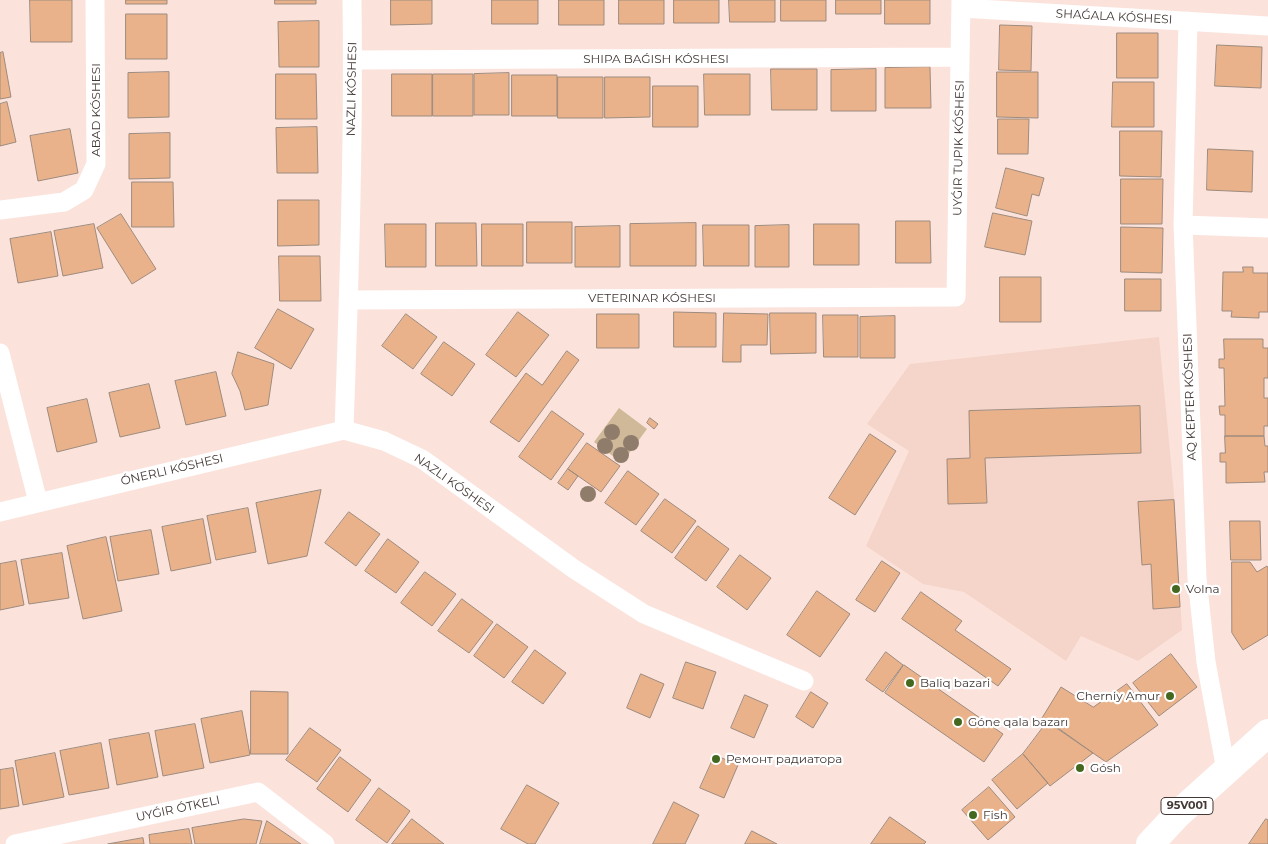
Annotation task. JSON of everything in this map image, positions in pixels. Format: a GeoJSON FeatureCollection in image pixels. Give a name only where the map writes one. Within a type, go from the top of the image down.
{"type":"FeatureCollection","features":[{"type":"Feature","properties":{"kind":"main road","name":"95V001"},"geometry":{"type":"LineString","coordinates":[[1150,844],[1178,814],[1268,733]]}},
{"type":"Feature","properties":{"kind":"street","name":"ABAD KÓSHESI"},"geometry":{"type":"LineString","coordinates":[[0,210],[64,202],[84,190],[96,164],[95,0]]}},
{"type":"Feature","properties":{"kind":"street"},"geometry":{"type":"LineString","coordinates":[[352,0],[353,60],[344,430],[384,441],[422,459],[574,569],[644,614],[804,681]]}},
{"type":"Feature","properties":{"kind":"street"},"geometry":{"type":"LineString","coordinates":[[353,60],[960,57],[961,4]]}},
{"type":"Feature","properties":{"kind":"street","name":"SHAǴALA KÓSHESI"},"geometry":{"type":"LineString","coordinates":[[961,4],[1268,26]]}},
{"type":"Feature","properties":{"kind":"street","name":"AQ KEPTER KÓSHESI"},"geometry":{"type":"LineString","coordinates":[[1188,21],[1183,226],[1197,578],[1206,662],[1226,770]]}},
{"type":"Feature","properties":{"kind":"street","name":"VETERINAR KÓSHESI"},"geometry":{"type":"LineString","coordinates":[[348,300],[956,297],[960,57]]}},
{"type":"Feature","properties":{"kind":"street"},"geometry":{"type":"LineString","coordinates":[[1183,226],[1268,228]]}},
{"type":"Feature","properties":{"kind":"street"},"geometry":{"type":"LineString","coordinates":[[0,353],[38,502]]}},
{"type":"Feature","properties":{"kind":"street","name":"ÓNERLI KÓSHESI"},"geometry":{"type":"LineString","coordinates":[[0,512],[344,430]]}},
{"type":"Feature","properties":{"kind":"street"},"geometry":{"type":"LineString","coordinates":[[15,844],[258,792],[325,844]]}},
{"type":"Feature","properties":{"kind":"shaded area"},"geometry":{"type":"Polygon","coordinates":[[[1159,337],[1174,494],[1182,630],[1138,661],[1081,636],[1066,661],[964,592],[923,584],[866,546],[909,451],[867,424],[910,364],[1159,337]]]}},
{"type":"Feature","properties":{"kind":"shaded area"},"geometry":{"type":"Polygon","coordinates":[[[619,408],[647,429],[622,463],[594,442],[619,408]]]}},
{"type":"Feature","properties":{"kind":"building"},"geometry":{"type":"Polygon","coordinates":[[[30,0],[72,0],[72,42],[31,42],[30,0]]]}},
{"type":"Feature","properties":{"kind":"building"},"geometry":{"type":"Polygon","coordinates":[[[126,0],[167,0],[167,4],[126,4],[126,0]]]}},
{"type":"Feature","properties":{"kind":"building"},"geometry":{"type":"Polygon","coordinates":[[[275,0],[316,0],[316,4],[275,4],[275,0]]]}},
{"type":"Feature","properties":{"kind":"building"},"geometry":{"type":"Polygon","coordinates":[[[391,0],[432,0],[432,24],[391,25],[391,0]]]}},
{"type":"Feature","properties":{"kind":"building"},"geometry":{"type":"Polygon","coordinates":[[[492,0],[538,0],[538,24],[492,24],[492,0]]]}},
{"type":"Feature","properties":{"kind":"building"},"geometry":{"type":"Polygon","coordinates":[[[559,0],[604,0],[604,25],[559,25],[559,0]]]}},
{"type":"Feature","properties":{"kind":"building"},"geometry":{"type":"Polygon","coordinates":[[[619,0],[664,0],[664,24],[619,24],[619,0]]]}},
{"type":"Feature","properties":{"kind":"building"},"geometry":{"type":"Polygon","coordinates":[[[674,0],[719,0],[719,23],[674,23],[674,0]]]}},
{"type":"Feature","properties":{"kind":"building"},"geometry":{"type":"Polygon","coordinates":[[[729,0],[775,0],[775,22],[730,22],[729,0]]]}},
{"type":"Feature","properties":{"kind":"building"},"geometry":{"type":"Polygon","coordinates":[[[781,0],[826,0],[826,21],[781,21],[781,0]]]}},
{"type":"Feature","properties":{"kind":"building"},"geometry":{"type":"Polygon","coordinates":[[[836,0],[881,0],[881,14],[836,14],[836,0]]]}},
{"type":"Feature","properties":{"kind":"building"},"geometry":{"type":"Polygon","coordinates":[[[885,0],[930,0],[930,24],[885,24],[885,0]]]}},
{"type":"Feature","properties":{"kind":"building"},"geometry":{"type":"Polygon","coordinates":[[[126,14],[167,14],[167,59],[126,59],[126,14]]]}},
{"type":"Feature","properties":{"kind":"building"},"geometry":{"type":"Polygon","coordinates":[[[319,21],[319,67],[279,67],[278,22],[319,21]]]}},
{"type":"Feature","properties":{"kind":"building"},"geometry":{"type":"Polygon","coordinates":[[[1000,25],[1032,26],[1031,71],[999,70],[1000,25]]]}},
{"type":"Feature","properties":{"kind":"building"},"geometry":{"type":"Polygon","coordinates":[[[1117,33],[1158,33],[1158,78],[1117,78],[1117,33]]]}},
{"type":"Feature","properties":{"kind":"building"},"geometry":{"type":"Polygon","coordinates":[[[1217,45],[1262,47],[1261,88],[1215,86],[1217,45]]]}},
{"type":"Feature","properties":{"kind":"building"},"geometry":{"type":"Polygon","coordinates":[[[3,52],[11,97],[0,99],[0,53],[3,52]]]}},
{"type":"Feature","properties":{"kind":"building"},"geometry":{"type":"Polygon","coordinates":[[[930,67],[931,108],[885,108],[885,68],[930,67]]]}},
{"type":"Feature","properties":{"kind":"building"},"geometry":{"type":"Polygon","coordinates":[[[771,69],[817,69],[817,110],[772,110],[771,69]]]}},
{"type":"Feature","properties":{"kind":"building"},"geometry":{"type":"Polygon","coordinates":[[[876,69],[876,111],[831,111],[831,70],[876,69]]]}},
{"type":"Feature","properties":{"kind":"building"},"geometry":{"type":"Polygon","coordinates":[[[169,72],[169,117],[128,118],[128,73],[169,72]]]}},
{"type":"Feature","properties":{"kind":"building"},"geometry":{"type":"Polygon","coordinates":[[[997,72],[1038,72],[1038,118],[997,117],[997,72]]]}},
{"type":"Feature","properties":{"kind":"building"},"geometry":{"type":"Polygon","coordinates":[[[509,73],[509,115],[474,115],[474,74],[509,73]]]}},
{"type":"Feature","properties":{"kind":"building"},"geometry":{"type":"Polygon","coordinates":[[[276,74],[316,74],[317,119],[276,119],[276,74]]]}},
{"type":"Feature","properties":{"kind":"building"},"geometry":{"type":"Polygon","coordinates":[[[392,74],[432,74],[432,116],[392,116],[392,74]]]}},
{"type":"Feature","properties":{"kind":"building"},"geometry":{"type":"Polygon","coordinates":[[[433,74],[473,74],[473,116],[433,116],[433,74]]]}},
{"type":"Feature","properties":{"kind":"building"},"geometry":{"type":"Polygon","coordinates":[[[704,74],[750,74],[750,115],[705,115],[704,74]]]}},
{"type":"Feature","properties":{"kind":"building"},"geometry":{"type":"Polygon","coordinates":[[[512,75],[557,75],[557,116],[512,116],[512,75]]]}},
{"type":"Feature","properties":{"kind":"building"},"geometry":{"type":"Polygon","coordinates":[[[558,77],[603,77],[603,118],[558,118],[558,77]]]}},
{"type":"Feature","properties":{"kind":"building"},"geometry":{"type":"Polygon","coordinates":[[[605,77],[650,77],[650,117],[605,118],[605,77]]]}},
{"type":"Feature","properties":{"kind":"building"},"geometry":{"type":"Polygon","coordinates":[[[1113,82],[1154,82],[1154,127],[1112,127],[1113,82]]]}},
{"type":"Feature","properties":{"kind":"building"},"geometry":{"type":"Polygon","coordinates":[[[653,86],[698,86],[698,127],[653,127],[653,86]]]}},
{"type":"Feature","properties":{"kind":"building"},"geometry":{"type":"Polygon","coordinates":[[[7,102],[16,142],[0,146],[0,104],[7,102]]]}},
{"type":"Feature","properties":{"kind":"building"},"geometry":{"type":"Polygon","coordinates":[[[998,119],[1029,119],[1028,154],[998,154],[998,119]]]}},
{"type":"Feature","properties":{"kind":"building"},"geometry":{"type":"Polygon","coordinates":[[[317,127],[318,173],[277,173],[276,128],[317,127]]]}},
{"type":"Feature","properties":{"kind":"building"},"geometry":{"type":"Polygon","coordinates":[[[70,129],[78,173],[38,181],[30,136],[70,129]]]}},
{"type":"Feature","properties":{"kind":"building"},"geometry":{"type":"Polygon","coordinates":[[[1120,131],[1162,131],[1161,177],[1120,176],[1120,131]]]}},
{"type":"Feature","properties":{"kind":"building"},"geometry":{"type":"Polygon","coordinates":[[[170,133],[170,178],[129,179],[129,134],[170,133]]]}},
{"type":"Feature","properties":{"kind":"building"},"geometry":{"type":"Polygon","coordinates":[[[1208,149],[1253,151],[1252,192],[1207,190],[1208,149]]]}},
{"type":"Feature","properties":{"kind":"building"},"geometry":{"type":"Polygon","coordinates":[[[1006,168],[1044,178],[1039,196],[1032,194],[1027,216],[996,208],[1006,168]]]}},
{"type":"Feature","properties":{"kind":"building"},"geometry":{"type":"Polygon","coordinates":[[[1121,179],[1163,179],[1162,224],[1121,224],[1121,179]]]}},
{"type":"Feature","properties":{"kind":"building"},"geometry":{"type":"Polygon","coordinates":[[[132,182],[173,182],[174,227],[132,227],[132,182]]]}},
{"type":"Feature","properties":{"kind":"building"},"geometry":{"type":"Polygon","coordinates":[[[278,200],[319,200],[319,245],[278,246],[278,200]]]}},
{"type":"Feature","properties":{"kind":"building"},"geometry":{"type":"Polygon","coordinates":[[[993,213],[1032,221],[1025,255],[985,247],[993,213]]]}},
{"type":"Feature","properties":{"kind":"building"},"geometry":{"type":"Polygon","coordinates":[[[121,214],[156,269],[132,284],[97,228],[121,214]]]}},
{"type":"Feature","properties":{"kind":"building"},"geometry":{"type":"Polygon","coordinates":[[[896,221],[930,221],[931,263],[896,263],[896,221]]]}},
{"type":"Feature","properties":{"kind":"building"},"geometry":{"type":"Polygon","coordinates":[[[527,222],[572,222],[572,263],[527,263],[527,222]]]}},
{"type":"Feature","properties":{"kind":"building"},"geometry":{"type":"Polygon","coordinates":[[[436,223],[476,223],[477,266],[436,266],[436,223]]]}},
{"type":"Feature","properties":{"kind":"building"},"geometry":{"type":"Polygon","coordinates":[[[696,223],[696,266],[630,266],[630,224],[696,223]]]}},
{"type":"Feature","properties":{"kind":"building"},"geometry":{"type":"Polygon","coordinates":[[[94,224],[103,268],[63,276],[54,231],[94,224]]]}},
{"type":"Feature","properties":{"kind":"building"},"geometry":{"type":"Polygon","coordinates":[[[385,224],[426,224],[426,267],[386,267],[385,224]]]}},
{"type":"Feature","properties":{"kind":"building"},"geometry":{"type":"Polygon","coordinates":[[[482,224],[523,224],[523,266],[482,266],[482,224]]]}},
{"type":"Feature","properties":{"kind":"building"},"geometry":{"type":"Polygon","coordinates":[[[814,224],[859,224],[859,265],[814,265],[814,224]]]}},
{"type":"Feature","properties":{"kind":"building"},"geometry":{"type":"Polygon","coordinates":[[[703,225],[749,225],[749,266],[704,266],[703,225]]]}},
{"type":"Feature","properties":{"kind":"building"},"geometry":{"type":"Polygon","coordinates":[[[789,225],[789,267],[755,267],[755,226],[789,225]]]}},
{"type":"Feature","properties":{"kind":"building"},"geometry":{"type":"Polygon","coordinates":[[[620,226],[620,267],[575,267],[575,227],[620,226]]]}},
{"type":"Feature","properties":{"kind":"building"},"geometry":{"type":"Polygon","coordinates":[[[1121,227],[1163,228],[1162,273],[1121,272],[1121,227]]]}},
{"type":"Feature","properties":{"kind":"building"},"geometry":{"type":"Polygon","coordinates":[[[51,232],[58,276],[18,283],[10,239],[51,232]]]}},
{"type":"Feature","properties":{"kind":"building"},"geometry":{"type":"Polygon","coordinates":[[[279,256],[320,256],[321,301],[280,301],[279,256]]]}},
{"type":"Feature","properties":{"kind":"building"},"geometry":{"type":"Polygon","coordinates":[[[1243,267],[1253,267],[1253,273],[1268,273],[1268,312],[1259,312],[1259,318],[1231,317],[1232,311],[1222,311],[1223,272],[1243,272],[1243,267]]]}},
{"type":"Feature","properties":{"kind":"building"},"geometry":{"type":"Polygon","coordinates":[[[1000,277],[1041,277],[1041,322],[1000,322],[1000,277]]]}},
{"type":"Feature","properties":{"kind":"building"},"geometry":{"type":"Polygon","coordinates":[[[1125,279],[1161,279],[1161,311],[1125,311],[1125,279]]]}},
{"type":"Feature","properties":{"kind":"building"},"geometry":{"type":"Polygon","coordinates":[[[278,309],[314,329],[291,369],[255,348],[278,309]]]}},
{"type":"Feature","properties":{"kind":"building"},"geometry":{"type":"Polygon","coordinates":[[[518,312],[549,335],[516,377],[486,355],[518,312]]]}},
{"type":"Feature","properties":{"kind":"building"},"geometry":{"type":"Polygon","coordinates":[[[674,312],[716,313],[716,347],[674,347],[674,312]]]}},
{"type":"Feature","properties":{"kind":"building"},"geometry":{"type":"Polygon","coordinates":[[[724,313],[768,314],[767,345],[741,345],[741,362],[723,362],[724,313]]]}},
{"type":"Feature","properties":{"kind":"building"},"geometry":{"type":"Polygon","coordinates":[[[770,313],[816,313],[816,353],[771,354],[770,313]]]}},
{"type":"Feature","properties":{"kind":"building"},"geometry":{"type":"Polygon","coordinates":[[[406,314],[437,337],[413,369],[382,346],[406,314]]]}},
{"type":"Feature","properties":{"kind":"building"},"geometry":{"type":"Polygon","coordinates":[[[597,314],[639,314],[639,348],[597,348],[597,314]]]}},
{"type":"Feature","properties":{"kind":"building"},"geometry":{"type":"Polygon","coordinates":[[[823,315],[858,315],[858,357],[824,357],[823,315]]]}},
{"type":"Feature","properties":{"kind":"building"},"geometry":{"type":"Polygon","coordinates":[[[895,316],[895,358],[860,358],[860,317],[895,316]]]}},
{"type":"Feature","properties":{"kind":"building"},"geometry":{"type":"Polygon","coordinates":[[[1224,339],[1263,339],[1263,348],[1268,348],[1268,378],[1264,378],[1264,398],[1268,398],[1268,426],[1264,426],[1264,436],[1225,436],[1225,415],[1220,415],[1219,406],[1225,406],[1224,368],[1219,368],[1219,359],[1224,359],[1224,339]]]}},
{"type":"Feature","properties":{"kind":"building"},"geometry":{"type":"Polygon","coordinates":[[[444,342],[475,364],[452,396],[421,374],[444,342]]]}},
{"type":"Feature","properties":{"kind":"building"},"geometry":{"type":"Polygon","coordinates":[[[567,351],[579,360],[519,442],[490,422],[526,373],[542,385],[567,351]]]}},
{"type":"Feature","properties":{"kind":"building"},"geometry":{"type":"Polygon","coordinates":[[[238,352],[274,364],[268,405],[245,410],[240,391],[232,374],[238,352]]]}},
{"type":"Feature","properties":{"kind":"building"},"geometry":{"type":"Polygon","coordinates":[[[216,372],[226,416],[186,425],[175,381],[216,372]]]}},
{"type":"Feature","properties":{"kind":"building"},"geometry":{"type":"Polygon","coordinates":[[[149,384],[160,428],[120,437],[109,393],[149,384]]]}},
{"type":"Feature","properties":{"kind":"building"},"geometry":{"type":"Polygon","coordinates":[[[87,399],[97,442],[57,452],[47,408],[87,399]]]}},
{"type":"Feature","properties":{"kind":"building"},"geometry":{"type":"Polygon","coordinates":[[[1140,406],[1141,453],[985,458],[987,503],[948,504],[947,459],[970,458],[969,411],[1140,406]]]}},
{"type":"Feature","properties":{"kind":"building"},"geometry":{"type":"Polygon","coordinates":[[[552,411],[584,434],[551,480],[519,457],[552,411]]]}},
{"type":"Feature","properties":{"kind":"building"},"geometry":{"type":"Polygon","coordinates":[[[650,418],[658,424],[654,429],[647,423],[650,418]]]}},
{"type":"Feature","properties":{"kind":"building"},"geometry":{"type":"Polygon","coordinates":[[[870,434],[896,451],[855,515],[829,498],[870,434]]]}},
{"type":"Feature","properties":{"kind":"building"},"geometry":{"type":"Polygon","coordinates":[[[1225,436],[1264,436],[1265,446],[1268,446],[1268,472],[1264,472],[1265,482],[1226,483],[1226,462],[1220,462],[1220,453],[1225,453],[1225,436]]]}},
{"type":"Feature","properties":{"kind":"building"},"geometry":{"type":"Polygon","coordinates":[[[587,443],[620,466],[601,492],[568,469],[587,443]]]}},
{"type":"Feature","properties":{"kind":"building"},"geometry":{"type":"Polygon","coordinates":[[[568,469],[578,476],[568,490],[558,483],[568,469]]]}},
{"type":"Feature","properties":{"kind":"building"},"geometry":{"type":"Polygon","coordinates":[[[628,471],[659,494],[636,525],[605,503],[628,471]]]}},
{"type":"Feature","properties":{"kind":"building"},"geometry":{"type":"Polygon","coordinates":[[[321,490],[307,556],[268,564],[256,503],[321,490]]]}},
{"type":"Feature","properties":{"kind":"building"},"geometry":{"type":"Polygon","coordinates":[[[665,499],[696,521],[672,553],[641,531],[665,499]]]}},
{"type":"Feature","properties":{"kind":"building"},"geometry":{"type":"Polygon","coordinates":[[[1174,500],[1180,607],[1153,609],[1151,564],[1142,565],[1138,502],[1174,500]]]}},
{"type":"Feature","properties":{"kind":"building"},"geometry":{"type":"Polygon","coordinates":[[[248,508],[256,552],[216,560],[207,516],[248,508]]]}},
{"type":"Feature","properties":{"kind":"building"},"geometry":{"type":"Polygon","coordinates":[[[349,512],[380,534],[356,566],[325,543],[349,512]]]}},
{"type":"Feature","properties":{"kind":"building"},"geometry":{"type":"Polygon","coordinates":[[[203,519],[211,563],[171,571],[162,527],[203,519]]]}},
{"type":"Feature","properties":{"kind":"building"},"geometry":{"type":"Polygon","coordinates":[[[1230,521],[1260,521],[1261,560],[1231,560],[1230,521]]]}},
{"type":"Feature","properties":{"kind":"building"},"geometry":{"type":"Polygon","coordinates":[[[698,526],[729,549],[706,581],[675,558],[698,526]]]}},
{"type":"Feature","properties":{"kind":"building"},"geometry":{"type":"Polygon","coordinates":[[[151,530],[159,574],[118,581],[110,537],[151,530]]]}},
{"type":"Feature","properties":{"kind":"building"},"geometry":{"type":"Polygon","coordinates":[[[106,537],[122,611],[83,619],[67,546],[106,537]]]}},
{"type":"Feature","properties":{"kind":"building"},"geometry":{"type":"Polygon","coordinates":[[[388,539],[419,562],[396,593],[365,571],[388,539]]]}},
{"type":"Feature","properties":{"kind":"building"},"geometry":{"type":"Polygon","coordinates":[[[62,553],[69,598],[29,604],[21,560],[62,553]]]}},
{"type":"Feature","properties":{"kind":"building"},"geometry":{"type":"Polygon","coordinates":[[[740,555],[771,578],[747,610],[717,587],[740,555]]]}},
{"type":"Feature","properties":{"kind":"building"},"geometry":{"type":"Polygon","coordinates":[[[16,561],[24,605],[0,610],[0,564],[16,561]]]}},
{"type":"Feature","properties":{"kind":"building"},"geometry":{"type":"Polygon","coordinates":[[[882,561],[900,573],[875,612],[856,600],[882,561]]]}},
{"type":"Feature","properties":{"kind":"building"},"geometry":{"type":"Polygon","coordinates":[[[1232,562],[1250,562],[1257,572],[1267,566],[1268,568],[1268,635],[1243,650],[1232,633],[1232,562]]]}},
{"type":"Feature","properties":{"kind":"building"},"geometry":{"type":"Polygon","coordinates":[[[425,572],[456,594],[432,626],[401,603],[425,572]]]}},
{"type":"Feature","properties":{"kind":"building"},"geometry":{"type":"Polygon","coordinates":[[[817,591],[850,614],[820,657],[787,635],[817,591]]]}},
{"type":"Feature","properties":{"kind":"building"},"geometry":{"type":"Polygon","coordinates":[[[921,592],[962,621],[955,630],[1011,669],[998,686],[902,619],[921,592]]]}},
{"type":"Feature","properties":{"kind":"building"},"geometry":{"type":"Polygon","coordinates":[[[462,599],[493,622],[469,653],[438,631],[462,599]]]}},
{"type":"Feature","properties":{"kind":"building"},"geometry":{"type":"Polygon","coordinates":[[[497,624],[528,647],[504,678],[474,656],[497,624]]]}},
{"type":"Feature","properties":{"kind":"building"},"geometry":{"type":"Polygon","coordinates":[[[535,650],[566,673],[543,704],[512,682],[535,650]]]}},
{"type":"Feature","properties":{"kind":"building"},"geometry":{"type":"Polygon","coordinates":[[[886,652],[903,665],[883,692],[866,680],[886,652]]]}},
{"type":"Feature","properties":{"kind":"building"},"geometry":{"type":"Polygon","coordinates":[[[1171,654],[1197,687],[1159,716],[1133,683],[1171,654]]]}},
{"type":"Feature","properties":{"kind":"building"},"geometry":{"type":"Polygon","coordinates":[[[686,662],[716,672],[703,709],[673,698],[686,662]]]}},
{"type":"Feature","properties":{"kind":"building"},"geometry":{"type":"Polygon","coordinates":[[[904,665],[1003,734],[984,762],[885,693],[904,665]]]}},
{"type":"Feature","properties":{"kind":"building"},"geometry":{"type":"Polygon","coordinates":[[[641,674],[664,684],[650,718],[627,708],[641,674]]]}},
{"type":"Feature","properties":{"kind":"building"},"geometry":{"type":"Polygon","coordinates":[[[1127,684],[1158,725],[1106,762],[1042,718],[1061,687],[1093,707],[1127,684]]]}},
{"type":"Feature","properties":{"kind":"building"},"geometry":{"type":"Polygon","coordinates":[[[251,691],[288,692],[288,754],[251,754],[251,691]]]}},
{"type":"Feature","properties":{"kind":"building"},"geometry":{"type":"Polygon","coordinates":[[[811,692],[828,703],[813,728],[796,717],[811,692]]]}},
{"type":"Feature","properties":{"kind":"building"},"geometry":{"type":"Polygon","coordinates":[[[745,695],[768,705],[754,738],[731,728],[745,695]]]}},
{"type":"Feature","properties":{"kind":"building"},"geometry":{"type":"Polygon","coordinates":[[[242,711],[250,755],[210,763],[201,719],[242,711]]]}},
{"type":"Feature","properties":{"kind":"building"},"geometry":{"type":"Polygon","coordinates":[[[1048,721],[1093,753],[1050,786],[1023,754],[1048,721]]]}},
{"type":"Feature","properties":{"kind":"building"},"geometry":{"type":"Polygon","coordinates":[[[195,724],[204,768],[163,776],[155,731],[195,724]]]}},
{"type":"Feature","properties":{"kind":"building"},"geometry":{"type":"Polygon","coordinates":[[[310,728],[341,750],[317,782],[286,760],[310,728]]]}},
{"type":"Feature","properties":{"kind":"building"},"geometry":{"type":"Polygon","coordinates":[[[149,733],[158,777],[117,785],[109,740],[149,733]]]}},
{"type":"Feature","properties":{"kind":"building"},"geometry":{"type":"Polygon","coordinates":[[[101,743],[109,788],[69,795],[60,751],[101,743]]]}},
{"type":"Feature","properties":{"kind":"building"},"geometry":{"type":"Polygon","coordinates":[[[55,753],[64,797],[23,805],[15,761],[55,753]]]}},
{"type":"Feature","properties":{"kind":"building"},"geometry":{"type":"Polygon","coordinates":[[[1023,754],[1048,783],[1017,809],[992,780],[1023,754]]]}},
{"type":"Feature","properties":{"kind":"building"},"geometry":{"type":"Polygon","coordinates":[[[715,755],[738,765],[724,798],[700,788],[715,755]]]}},
{"type":"Feature","properties":{"kind":"building"},"geometry":{"type":"Polygon","coordinates":[[[340,757],[371,780],[348,812],[317,789],[340,757]]]}},
{"type":"Feature","properties":{"kind":"building"},"geometry":{"type":"Polygon","coordinates":[[[13,768],[19,806],[0,809],[0,770],[13,768]]]}},
{"type":"Feature","properties":{"kind":"building"},"geometry":{"type":"Polygon","coordinates":[[[527,785],[559,803],[535,844],[528,844],[501,829],[527,785]]]}},
{"type":"Feature","properties":{"kind":"building"},"geometry":{"type":"Polygon","coordinates":[[[989,787],[1015,817],[988,840],[962,810],[989,787]]]}},
{"type":"Feature","properties":{"kind":"building"},"geometry":{"type":"Polygon","coordinates":[[[379,788],[410,811],[387,843],[356,820],[379,788]]]}},
{"type":"Feature","properties":{"kind":"building"},"geometry":{"type":"Polygon","coordinates":[[[674,802],[699,815],[685,844],[653,844],[674,802]]]}},
{"type":"Feature","properties":{"kind":"building"},"geometry":{"type":"Polygon","coordinates":[[[890,817],[926,842],[924,844],[871,844],[890,817]]]}},
{"type":"Feature","properties":{"kind":"building"},"geometry":{"type":"Polygon","coordinates":[[[244,819],[262,821],[256,844],[195,844],[192,828],[244,819]]]}},
{"type":"Feature","properties":{"kind":"building"},"geometry":{"type":"Polygon","coordinates":[[[412,819],[444,844],[392,844],[412,819]]]}},
{"type":"Feature","properties":{"kind":"building"},"geometry":{"type":"Polygon","coordinates":[[[1266,819],[1268,820],[1268,844],[1249,844],[1266,819]]]}},
{"type":"Feature","properties":{"kind":"building"},"geometry":{"type":"Polygon","coordinates":[[[267,821],[301,844],[260,844],[267,821]]]}},
{"type":"Feature","properties":{"kind":"building"},"geometry":{"type":"Polygon","coordinates":[[[189,829],[192,844],[150,844],[149,835],[189,829]]]}},
{"type":"Feature","properties":{"kind":"building"},"geometry":{"type":"Polygon","coordinates":[[[752,831],[777,844],[745,844],[752,831]]]}},
{"type":"Feature","properties":{"kind":"building"},"geometry":{"type":"Polygon","coordinates":[[[143,838],[144,844],[108,844],[143,838]]]}},
{"type":"Feature","properties":{"kind":"place","name":"Volna"},"geometry":{"type":"Point","coordinates":[1176,589]}},
{"type":"Feature","properties":{"kind":"place","name":"Baliq bazari"},"geometry":{"type":"Point","coordinates":[910,683]}},
{"type":"Feature","properties":{"kind":"place","name":"Cherniy Amur"},"geometry":{"type":"Point","coordinates":[1170,696]}},
{"type":"Feature","properties":{"kind":"place","name":"Góne qala bazarı"},"geometry":{"type":"Point","coordinates":[958,722]}},
{"type":"Feature","properties":{"kind":"place","name":"Ремонт радиатора"},"geometry":{"type":"Point","coordinates":[716,759]}},
{"type":"Feature","properties":{"kind":"place","name":"Gósh"},"geometry":{"type":"Point","coordinates":[1080,768]}},
{"type":"Feature","properties":{"kind":"place","name":"Fish"},"geometry":{"type":"Point","coordinates":[973,815]}}]}
